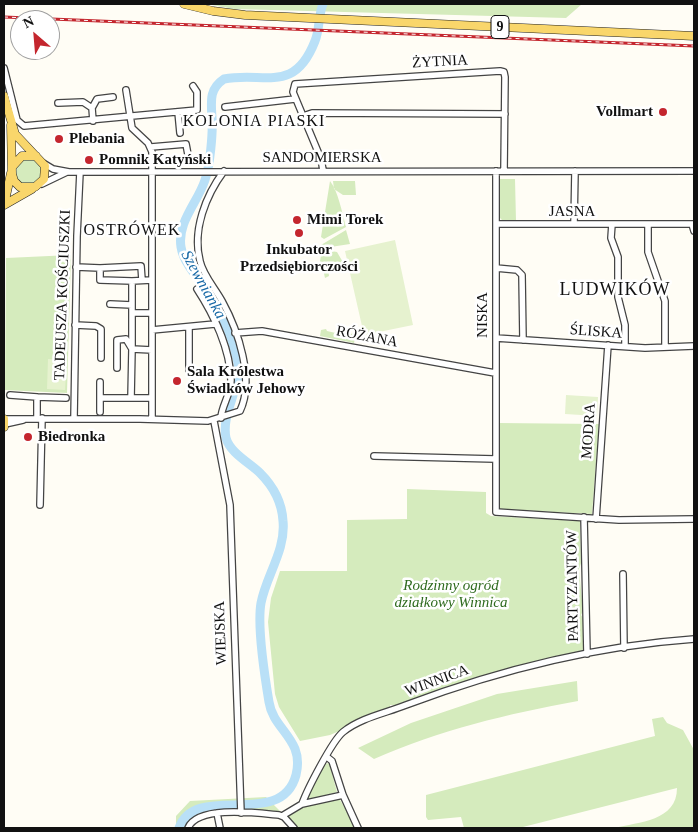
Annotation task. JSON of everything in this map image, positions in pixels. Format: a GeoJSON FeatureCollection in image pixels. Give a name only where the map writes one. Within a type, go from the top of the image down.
{"type":"FeatureCollection","features":[{"type":"Feature","properties":{"kind":"main road","name":"9"},"geometry":{"type":"LineString","coordinates":[[184,4],[213,11],[245,15],[694,36]]}},
{"type":"Feature","properties":{"kind":"main road"},"geometry":{"type":"LineString","coordinates":[[4,98],[11,125],[17,137],[43,163],[45,176],[36,187],[4,205],[11,169],[11,125]]}},
{"type":"Feature","properties":{"kind":"main road"},"geometry":{"type":"LineString","coordinates":[[11,169],[22,156],[37,156]]}},
{"type":"Feature","properties":{"kind":"main road"},"geometry":{"type":"LineString","coordinates":[[11,169],[14,182],[20,187],[28,189],[36,187]]}},
{"type":"Feature","properties":{"kind":"street"},"geometry":{"type":"LineString","coordinates":[[4,68],[16,117],[21,125],[197,110],[197,92],[193,86]]}},
{"type":"Feature","properties":{"kind":"street","name":"ŻYTNIA"},"geometry":{"type":"LineString","coordinates":[[295,99],[292,88],[299,83],[504,72],[504,171]]}},
{"type":"Feature","properties":{"kind":"street"},"geometry":{"type":"LineString","coordinates":[[126,90],[129,117],[134,132],[151,148],[152,420]]}},
{"type":"Feature","properties":{"kind":"street"},"geometry":{"type":"LineString","coordinates":[[93,120],[92,108],[97,99],[113,97]]}},
{"type":"Feature","properties":{"kind":"street"},"geometry":{"type":"LineString","coordinates":[[225,107],[295,99],[321,159],[323,170]]}},
{"type":"Feature","properties":{"kind":"street"},"geometry":{"type":"LineString","coordinates":[[58,103],[83,102],[92,108]]}},
{"type":"Feature","properties":{"kind":"street"},"geometry":{"type":"LineString","coordinates":[[178,112],[180,133]]}},
{"type":"Feature","properties":{"kind":"street"},"geometry":{"type":"LineString","coordinates":[[303,116],[312,113],[505,114]]}},
{"type":"Feature","properties":{"kind":"street"},"geometry":{"type":"LineString","coordinates":[[151,148],[186,144],[189,160]]}},
{"type":"Feature","properties":{"kind":"street","name":"SANDOMIERSKA"},"geometry":{"type":"LineString","coordinates":[[43,163],[53,169],[68,172],[323,170],[694,171]]}},
{"type":"Feature","properties":{"kind":"street"},"geometry":{"type":"LineString","coordinates":[[4,422],[36,418],[214,421],[237,413],[241,409],[246,378],[244,360],[226,309],[206,275],[199,256],[203,208],[224,171]]}},
{"type":"Feature","properties":{"kind":"street","name":"NISKA"},"geometry":{"type":"LineString","coordinates":[[496,171],[496,512]]}},
{"type":"Feature","properties":{"kind":"street"},"geometry":{"type":"LineString","coordinates":[[574,224],[575,171]]}},
{"type":"Feature","properties":{"kind":"street","name":"SANDOMIERSKA"},"geometry":{"type":"LineString","coordinates":[[36,187],[68,172]]}},
{"type":"Feature","properties":{"kind":"street","name":"TADEUSZA KOŚCIUSZKI"},"geometry":{"type":"LineString","coordinates":[[74,418],[74,325],[80,172]]}},
{"type":"Feature","properties":{"kind":"street","name":"JASNA"},"geometry":{"type":"LineString","coordinates":[[496,224],[693,224]]}},
{"type":"Feature","properties":{"kind":"street"},"geometry":{"type":"LineString","coordinates":[[612,224],[611,238],[618,257],[618,297],[625,325],[625,346]]}},
{"type":"Feature","properties":{"kind":"street"},"geometry":{"type":"LineString","coordinates":[[648,224],[648,252],[665,306],[665,347]]}},
{"type":"Feature","properties":{"kind":"street"},"geometry":{"type":"LineString","coordinates":[[693,224],[694,231]]}},
{"type":"Feature","properties":{"kind":"street"},"geometry":{"type":"LineString","coordinates":[[76,267],[141,266],[142,280]]}},
{"type":"Feature","properties":{"kind":"street"},"geometry":{"type":"LineString","coordinates":[[100,268],[100,280],[152,280]]}},
{"type":"Feature","properties":{"kind":"street"},"geometry":{"type":"LineString","coordinates":[[496,268],[517,270],[522,275],[522,340]]}},
{"type":"Feature","properties":{"kind":"street"},"geometry":{"type":"LineString","coordinates":[[132,280],[132,398]]}},
{"type":"Feature","properties":{"kind":"street"},"geometry":{"type":"LineString","coordinates":[[197,288],[215,324],[229,362],[231,381],[222,418]]}},
{"type":"Feature","properties":{"kind":"street"},"geometry":{"type":"LineString","coordinates":[[110,304],[132,305]]}},
{"type":"Feature","properties":{"kind":"street"},"geometry":{"type":"LineString","coordinates":[[132,313],[152,313]]}},
{"type":"Feature","properties":{"kind":"street"},"geometry":{"type":"LineString","coordinates":[[152,330],[215,324]]}},
{"type":"Feature","properties":{"kind":"street"},"geometry":{"type":"LineString","coordinates":[[74,325],[96,326],[101,329],[101,358]]}},
{"type":"Feature","properties":{"kind":"street"},"geometry":{"type":"LineString","coordinates":[[189,327],[189,370]]}},
{"type":"Feature","properties":{"kind":"street","name":"RÓŻANA"},"geometry":{"type":"LineString","coordinates":[[235,333],[262,331],[495,373]]}},
{"type":"Feature","properties":{"kind":"street","name":"ŚLISKA"},"geometry":{"type":"LineString","coordinates":[[496,338],[625,346],[694,346]]}},
{"type":"Feature","properties":{"kind":"street"},"geometry":{"type":"LineString","coordinates":[[117,368],[117,340],[126,339],[132,349]]}},
{"type":"Feature","properties":{"kind":"street","name":"MODRA"},"geometry":{"type":"LineString","coordinates":[[596,519],[608,345]]}},
{"type":"Feature","properties":{"kind":"street"},"geometry":{"type":"LineString","coordinates":[[132,349],[152,350]]}},
{"type":"Feature","properties":{"kind":"street"},"geometry":{"type":"LineString","coordinates":[[100,382],[100,412]]}},
{"type":"Feature","properties":{"kind":"street"},"geometry":{"type":"LineString","coordinates":[[10,395],[66,398]]}},
{"type":"Feature","properties":{"kind":"street"},"geometry":{"type":"LineString","coordinates":[[37,397],[36,418],[40,505]]}},
{"type":"Feature","properties":{"kind":"street"},"geometry":{"type":"LineString","coordinates":[[100,398],[152,398]]}},
{"type":"Feature","properties":{"kind":"street","name":"WIEJSKA"},"geometry":{"type":"LineString","coordinates":[[214,421],[230,505],[241,814]]}},
{"type":"Feature","properties":{"kind":"street"},"geometry":{"type":"LineString","coordinates":[[374,456],[495,459]]}},
{"type":"Feature","properties":{"kind":"street","name":"PARTYZANTÓW"},"geometry":{"type":"LineString","coordinates":[[496,512],[596,519],[694,519]]}},
{"type":"Feature","properties":{"kind":"street","name":"PARTYZANTÓW"},"geometry":{"type":"LineString","coordinates":[[584,517],[587,654]]}},
{"type":"Feature","properties":{"kind":"street"},"geometry":{"type":"LineString","coordinates":[[623,574],[624,648]]}},
{"type":"Feature","properties":{"kind":"street","name":"WINNICA"},"geometry":{"type":"LineString","coordinates":[[302,804],[341,734],[371,718],[485,677],[536,663],[624,648],[694,640]]}},
{"type":"Feature","properties":{"kind":"street"},"geometry":{"type":"LineString","coordinates":[[327,757],[332,761],[343,795],[358,828]]}},
{"type":"Feature","properties":{"kind":"street"},"geometry":{"type":"LineString","coordinates":[[188,828],[198,816],[217,813],[282,816],[302,804],[343,795]]}},
{"type":"Feature","properties":{"kind":"street"},"geometry":{"type":"LineString","coordinates":[[217,813],[220,828]]}},
{"type":"Feature","properties":{"kind":"street"},"geometry":{"type":"LineString","coordinates":[[282,816],[294,828]]}},
{"type":"Feature","properties":{"kind":"green space"},"geometry":{"type":"Polygon","coordinates":[[[207,4],[582,4],[566,18],[234,9],[207,4]]]}},
{"type":"Feature","properties":{"kind":"green space"},"geometry":{"type":"Polygon","coordinates":[[[29,159],[38,163],[42,172],[38,181],[29,185],[20,181],[16,172],[20,163],[29,159]]]}},
{"type":"Feature","properties":{"kind":"green space"},"geometry":{"type":"Polygon","coordinates":[[[498,179],[515,179],[516,221],[503,221],[500,218],[498,179]]]}},
{"type":"Feature","properties":{"kind":"green space"},"geometry":{"type":"Polygon","coordinates":[[[330,181],[338,196],[346,227],[324,239],[321,237],[330,181]]]}},
{"type":"Feature","properties":{"kind":"green space"},"geometry":{"type":"Polygon","coordinates":[[[333,181],[355,181],[356,195],[343,195],[334,189],[333,181]]]}},
{"type":"Feature","properties":{"kind":"green space"},"geometry":{"type":"Polygon","coordinates":[[[346,230],[350,244],[324,248],[321,245],[346,230]]]}},
{"type":"Feature","properties":{"kind":"green space"},"geometry":{"type":"Polygon","coordinates":[[[395,240],[413,325],[364,335],[345,251],[395,240]]]}},
{"type":"Feature","properties":{"kind":"green space"},"geometry":{"type":"Polygon","coordinates":[[[331,251],[337,252],[344,264],[328,267],[329,276],[325,278],[323,269],[319,268],[321,255],[331,251]]]}},
{"type":"Feature","properties":{"kind":"green space"},"geometry":{"type":"Polygon","coordinates":[[[71,255],[67,393],[5,390],[6,258],[71,255]]]}},
{"type":"Feature","properties":{"kind":"green space"},"geometry":{"type":"Polygon","coordinates":[[[326,329],[327,331],[344,335],[356,333],[354,343],[320,336],[321,330],[326,329]]]}},
{"type":"Feature","properties":{"kind":"green space"},"geometry":{"type":"Polygon","coordinates":[[[48,359],[67,360],[65,390],[47,389],[48,359]]]}},
{"type":"Feature","properties":{"kind":"green space"},"geometry":{"type":"Polygon","coordinates":[[[566,395],[598,397],[597,416],[565,414],[566,395]]]}},
{"type":"Feature","properties":{"kind":"green space"},"geometry":{"type":"Polygon","coordinates":[[[498,423],[599,424],[592,514],[499,509],[498,423]]]}},
{"type":"Feature","properties":{"kind":"green space","name":"Rodzinny ogród działkowy Winnica"},"geometry":{"type":"Polygon","coordinates":[[[407,489],[486,492],[486,513],[491,516],[580,521],[581,563],[579,569],[583,611],[581,615],[583,618],[583,652],[468,682],[400,705],[390,705],[390,709],[330,735],[300,741],[279,707],[275,694],[268,622],[271,598],[280,571],[347,571],[347,520],[407,519],[407,489]]]}},
{"type":"Feature","properties":{"kind":"green space"},"geometry":{"type":"Polygon","coordinates":[[[577,681],[578,701],[525,711],[449,731],[374,759],[358,748],[411,723],[497,694],[577,681]]]}},
{"type":"Feature","properties":{"kind":"green space"},"geometry":{"type":"Polygon","coordinates":[[[663,717],[667,723],[683,730],[694,750],[694,828],[614,828],[645,821],[664,814],[671,807],[675,799],[677,788],[519,828],[464,828],[461,817],[428,820],[426,817],[426,795],[655,736],[652,719],[663,717]]]}},
{"type":"Feature","properties":{"kind":"green space"},"geometry":{"type":"Polygon","coordinates":[[[329,763],[337,792],[308,800],[307,797],[325,764],[329,763]]]}},
{"type":"Feature","properties":{"kind":"green space"},"geometry":{"type":"Polygon","coordinates":[[[266,797],[281,812],[204,813],[196,815],[186,828],[176,828],[176,816],[190,801],[266,797]]]}},
{"type":"Feature","properties":{"kind":"green space"},"geometry":{"type":"Polygon","coordinates":[[[339,798],[356,828],[297,828],[288,816],[289,813],[307,805],[339,798]]]}},
{"type":"Feature","properties":{"kind":"waterway","name":"Szewnianka"},"geometry":{"type":"LineString","coordinates":[[179,828],[188,815],[202,808],[220,805],[257,804],[274,800],[287,791],[296,775],[298,763],[296,752],[276,720],[269,702],[260,625],[261,603],[282,542],[282,514],[279,501],[269,483],[236,453],[226,438],[226,419],[237,382],[238,363],[228,331],[217,306],[186,261],[181,247],[181,238],[185,221],[207,174],[212,141],[211,101],[213,91],[224,79],[277,77],[288,75],[298,69],[307,58],[315,41],[323,4]]}},
{"type":"Feature","properties":{"kind":"railway"},"geometry":{"type":"LineString","coordinates":[[4,17],[694,46]]}},
{"type":"Feature","properties":{"kind":"place","name":"Vollmart"},"geometry":{"type":"Point","coordinates":[663,112]}},
{"type":"Feature","properties":{"kind":"place","name":"Plebania"},"geometry":{"type":"Point","coordinates":[59,139]}},
{"type":"Feature","properties":{"kind":"place","name":"Pomnik Katyński"},"geometry":{"type":"Point","coordinates":[89,160]}},
{"type":"Feature","properties":{"kind":"place","name":"Mimi Torek"},"geometry":{"type":"Point","coordinates":[297,220]}},
{"type":"Feature","properties":{"kind":"place","name":"Inkubator Przedsiębiorczości"},"geometry":{"type":"Point","coordinates":[299,233]}},
{"type":"Feature","properties":{"kind":"place","name":"Sala Królestwa Świadków Jehowy"},"geometry":{"type":"Point","coordinates":[177,381]}},
{"type":"Feature","properties":{"kind":"place","name":"Biedronka"},"geometry":{"type":"Point","coordinates":[28,437]}},
{"type":"Feature","properties":{"kind":"district","name":"KOLONIA PIASKI"},"geometry":{"type":"Point","coordinates":[254,122]}},
{"type":"Feature","properties":{"kind":"district","name":"OSTRÓWEK"},"geometry":{"type":"Point","coordinates":[132,231]}},
{"type":"Feature","properties":{"kind":"district","name":"LUDWIKÓW"},"geometry":{"type":"Point","coordinates":[615,290]}}]}
